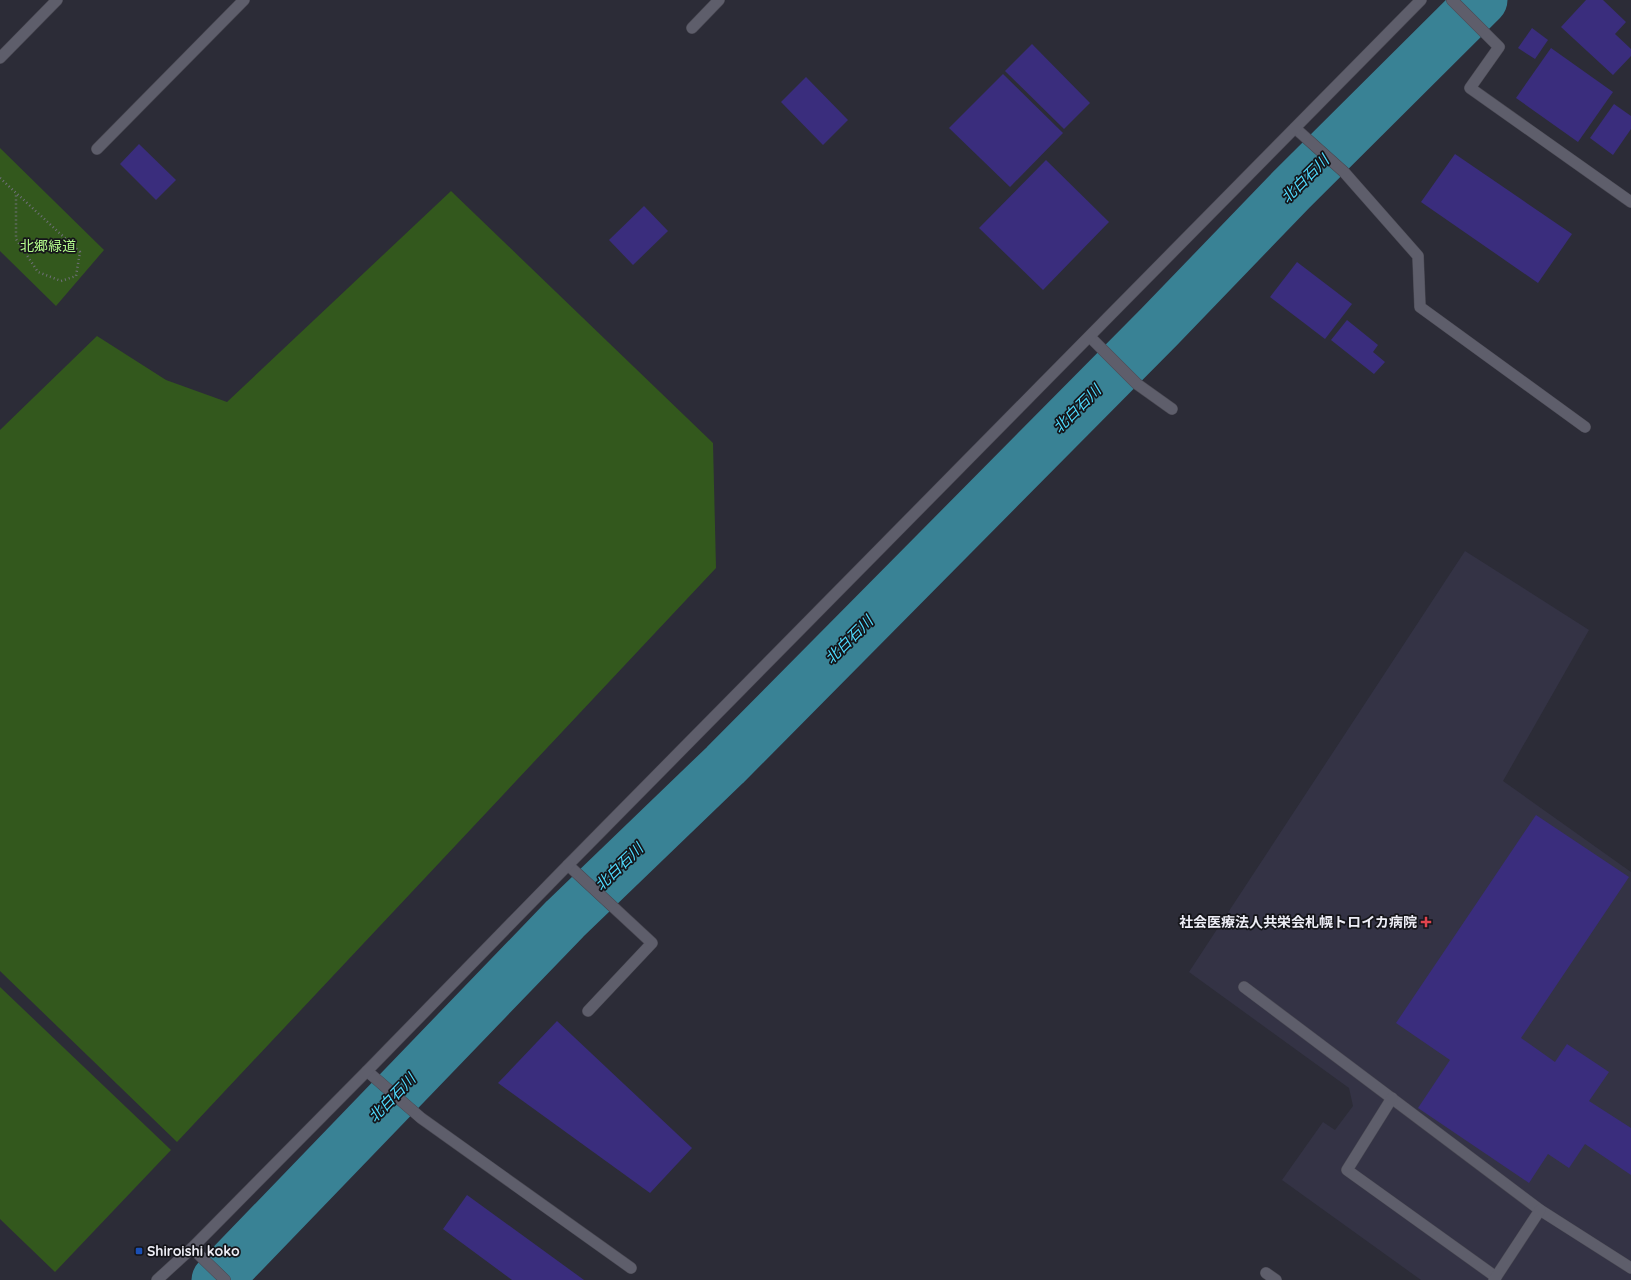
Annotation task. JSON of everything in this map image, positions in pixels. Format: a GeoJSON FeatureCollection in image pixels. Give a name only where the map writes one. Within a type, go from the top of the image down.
{"type":"FeatureCollection","features":[{"type":"Feature","properties":{"kind":"street"},"geometry":{"type":"LineString","coordinates":[[0,58],[57,0]]}},
{"type":"Feature","properties":{"kind":"street"},"geometry":{"type":"LineString","coordinates":[[97,149],[244,0]]}},
{"type":"Feature","properties":{"kind":"street"},"geometry":{"type":"LineString","coordinates":[[692,28],[719,0]]}},
{"type":"Feature","properties":{"kind":"street"},"geometry":{"type":"LineString","coordinates":[[157,1280],[192,1248],[368,1071],[568,864],[1090,337],[1421,0]]}},
{"type":"Feature","properties":{"kind":"street"},"geometry":{"type":"LineString","coordinates":[[1452,0],[1499,47],[1470,88],[1631,202]]}},
{"type":"Feature","properties":{"kind":"street"},"geometry":{"type":"LineString","coordinates":[[1295,128],[1344,172],[1418,256],[1420,307],[1585,427]]}},
{"type":"Feature","properties":{"kind":"street"},"geometry":{"type":"LineString","coordinates":[[1090,337],[1138,384],[1172,409]]}},
{"type":"Feature","properties":{"kind":"street"},"geometry":{"type":"LineString","coordinates":[[568,864],[581,878],[652,943],[588,1011]]}},
{"type":"Feature","properties":{"kind":"street"},"geometry":{"type":"LineString","coordinates":[[1244,987],[1540,1210],[1631,1268]]}},
{"type":"Feature","properties":{"kind":"street"},"geometry":{"type":"LineString","coordinates":[[368,1071],[421,1118],[631,1268]]}},
{"type":"Feature","properties":{"kind":"street"},"geometry":{"type":"LineString","coordinates":[[1392,1098],[1347,1170],[1495,1279],[1540,1210]]}},
{"type":"Feature","properties":{"kind":"street"},"geometry":{"type":"LineString","coordinates":[[192,1248],[225,1280]]}},
{"type":"Feature","properties":{"kind":"street"},"geometry":{"type":"LineString","coordinates":[[1266,1273],[1276,1280]]}},
{"type":"Feature","properties":{"kind":"path"},"geometry":{"type":"LineString","coordinates":[[0,178],[80,252],[76,276],[61,281],[38,272],[16,240],[16,193]]}},
{"type":"Feature","properties":{"kind":"shaded area","name":"社会医療法人共栄会札幌トロイカ病院"},"geometry":{"type":"Polygon","coordinates":[[[1465,551],[1589,630],[1503,781],[1631,872],[1631,1280],[1421,1280],[1282,1180],[1323,1122],[1335,1130],[1353,1106],[1349,1088],[1189,972],[1465,551]]]}},
{"type":"Feature","properties":{"kind":"green space","name":"北郷緑道"},"geometry":{"type":"Polygon","coordinates":[[[0,148],[104,250],[56,306],[0,251],[0,148]]]}},
{"type":"Feature","properties":{"kind":"green space"},"geometry":{"type":"Polygon","coordinates":[[[451,191],[713,443],[716,568],[177,1142],[0,971],[0,430],[97,336],[166,380],[227,402],[451,191]]]}},
{"type":"Feature","properties":{"kind":"green space"},"geometry":{"type":"Polygon","coordinates":[[[0,987],[171,1150],[55,1272],[0,1219],[0,987]]]}},
{"type":"Feature","properties":{"kind":"building"},"geometry":{"type":"Polygon","coordinates":[[[1586,0],[1603,0],[1626,22],[1615,34],[1631,49],[1631,56],[1613,75],[1561,27],[1586,0]]]}},
{"type":"Feature","properties":{"kind":"building"},"geometry":{"type":"Polygon","coordinates":[[[1532,28],[1548,40],[1535,59],[1518,48],[1532,28]]]}},
{"type":"Feature","properties":{"kind":"building"},"geometry":{"type":"Polygon","coordinates":[[[1032,44],[1090,103],[1064,129],[1005,71],[1032,44]]]}},
{"type":"Feature","properties":{"kind":"building"},"geometry":{"type":"Polygon","coordinates":[[[1551,48],[1613,92],[1578,142],[1516,98],[1551,48]]]}},
{"type":"Feature","properties":{"kind":"building"},"geometry":{"type":"Polygon","coordinates":[[[1003,74],[1063,133],[1010,187],[949,128],[1003,74]]]}},
{"type":"Feature","properties":{"kind":"building"},"geometry":{"type":"Polygon","coordinates":[[[806,77],[848,120],[823,145],[781,102],[806,77]]]}},
{"type":"Feature","properties":{"kind":"building"},"geometry":{"type":"Polygon","coordinates":[[[1614,104],[1631,116],[1631,129],[1613,155],[1590,138],[1614,104]]]}},
{"type":"Feature","properties":{"kind":"building"},"geometry":{"type":"Polygon","coordinates":[[[139,144],[176,180],[156,200],[120,164],[139,144]]]}},
{"type":"Feature","properties":{"kind":"building"},"geometry":{"type":"Polygon","coordinates":[[[1455,154],[1572,234],[1538,283],[1421,202],[1455,154]]]}},
{"type":"Feature","properties":{"kind":"building"},"geometry":{"type":"Polygon","coordinates":[[[1046,160],[1109,222],[1043,290],[979,228],[1046,160]]]}},
{"type":"Feature","properties":{"kind":"building"},"geometry":{"type":"Polygon","coordinates":[[[644,206],[668,231],[633,265],[609,240],[644,206]]]}},
{"type":"Feature","properties":{"kind":"building"},"geometry":{"type":"Polygon","coordinates":[[[1297,262],[1352,304],[1325,339],[1270,297],[1297,262]]]}},
{"type":"Feature","properties":{"kind":"building"},"geometry":{"type":"Polygon","coordinates":[[[1347,320],[1378,345],[1373,352],[1385,362],[1374,374],[1331,340],[1347,320]]]}},
{"type":"Feature","properties":{"kind":"building"},"geometry":{"type":"Polygon","coordinates":[[[1536,815],[1629,877],[1521,1038],[1555,1062],[1567,1044],[1609,1072],[1589,1101],[1631,1128],[1631,1175],[1585,1144],[1569,1168],[1548,1154],[1529,1183],[1418,1108],[1450,1060],[1396,1023],[1536,815]]]}},
{"type":"Feature","properties":{"kind":"building"},"geometry":{"type":"Polygon","coordinates":[[[557,1021],[692,1148],[650,1193],[498,1083],[557,1021]]]}},
{"type":"Feature","properties":{"kind":"building"},"geometry":{"type":"Polygon","coordinates":[[[467,1195],[584,1280],[512,1280],[443,1229],[467,1195]]]}},
{"type":"Feature","properties":{"kind":"waterway","name":"北白石川"},"geometry":{"type":"LineString","coordinates":[[217,1280],[565,919],[725,765],[1159,327],[1291,190],[1482,0]]}},
{"type":"Feature","properties":{"kind":"place","name":"社会医療法人共栄会札幌トロイカ病院"},"geometry":{"type":"Point","coordinates":[1426,922]}},
{"type":"Feature","properties":{"kind":"place","name":"Shiroishi koko"},"geometry":{"type":"Point","coordinates":[139,1251]}}]}
